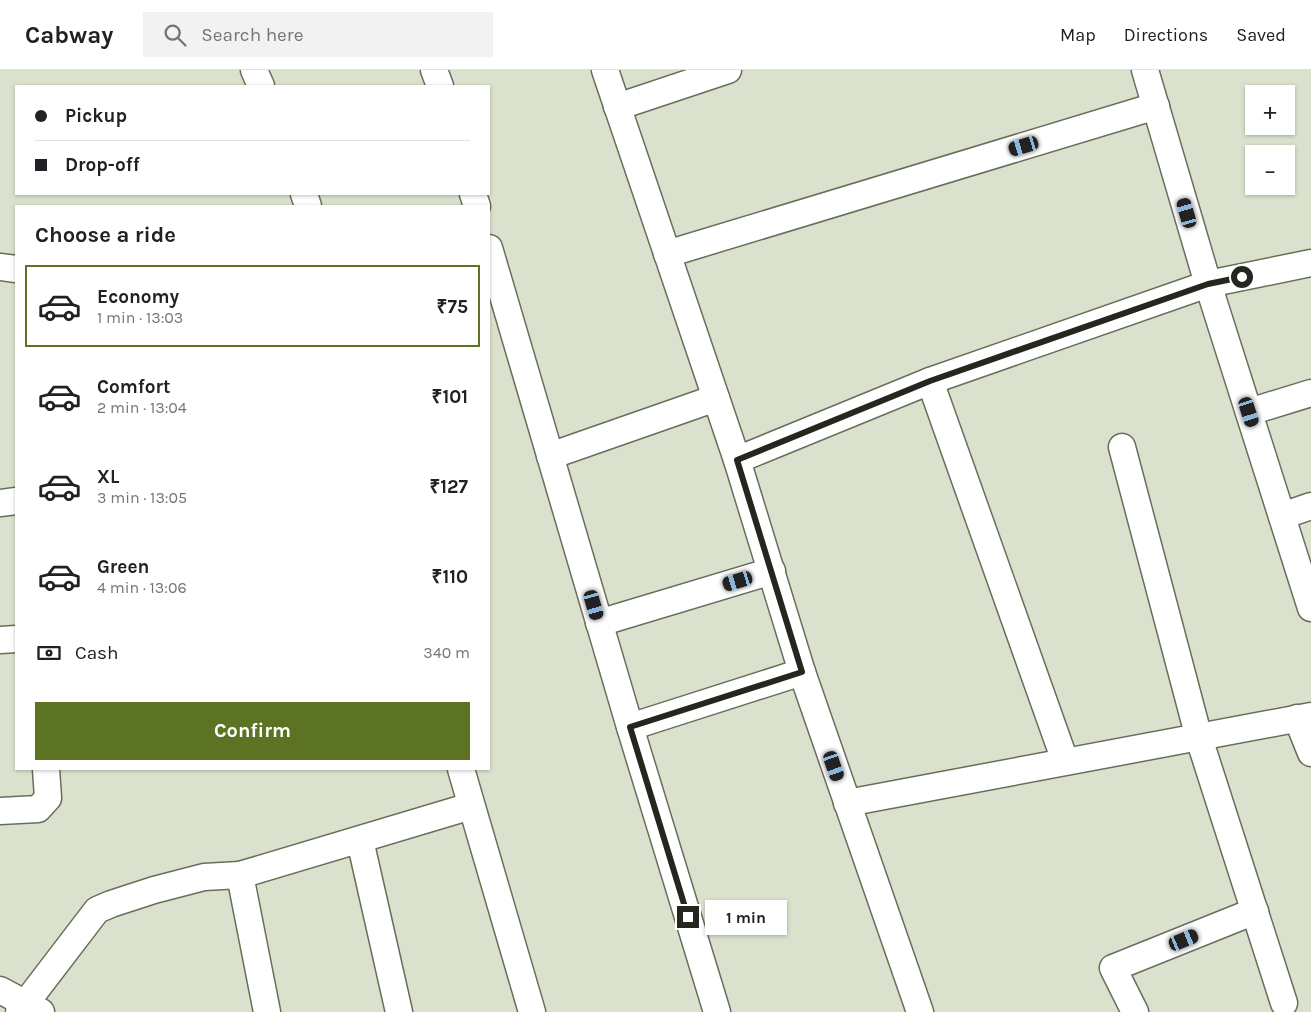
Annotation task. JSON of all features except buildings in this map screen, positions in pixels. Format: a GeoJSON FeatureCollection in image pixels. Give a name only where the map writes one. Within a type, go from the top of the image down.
{"type":"FeatureCollection","features":[{"type":"Feature","properties":{"kind":"street"},"geometry":{"type":"LineString","coordinates":[[254,70],[261,85]]}},
{"type":"Feature","properties":{"kind":"street"},"geometry":{"type":"LineString","coordinates":[[434,70],[440,85]]}},
{"type":"Feature","properties":{"kind":"street"},"geometry":{"type":"LineString","coordinates":[[604,70],[737,460],[802,672],[920,1012]]}},
{"type":"Feature","properties":{"kind":"street"},"geometry":{"type":"LineString","coordinates":[[617,107],[728,70]]}},
{"type":"Feature","properties":{"kind":"street"},"geometry":{"type":"LineString","coordinates":[[1145,70],[1208,284],[1311,608]]}},
{"type":"Feature","properties":{"kind":"street"},"geometry":{"type":"LineString","coordinates":[[667,254],[1156,106]]}},
{"type":"Feature","properties":{"kind":"street"},"geometry":{"type":"LineString","coordinates":[[490,251],[630,727],[717,1012]]}},
{"type":"Feature","properties":{"kind":"street"},"geometry":{"type":"LineString","coordinates":[[737,460],[930,381],[1208,284],[1311,263]]}},
{"type":"Feature","properties":{"kind":"street"},"geometry":{"type":"LineString","coordinates":[[0,267],[15,269]]}},
{"type":"Feature","properties":{"kind":"street"},"geometry":{"type":"LineString","coordinates":[[930,381],[1065,761]]}},
{"type":"Feature","properties":{"kind":"street"},"geometry":{"type":"LineString","coordinates":[[1249,412],[1311,392]]}},
{"type":"Feature","properties":{"kind":"street"},"geometry":{"type":"LineString","coordinates":[[550,456],[716,398]]}},
{"type":"Feature","properties":{"kind":"street"},"geometry":{"type":"LineString","coordinates":[[1122,447],[1199,738],[1284,1003]]}},
{"type":"Feature","properties":{"kind":"street"},"geometry":{"type":"LineString","coordinates":[[0,503],[15,501]]}},
{"type":"Feature","properties":{"kind":"street"},"geometry":{"type":"LineString","coordinates":[[1282,516],[1311,506]]}},
{"type":"Feature","properties":{"kind":"street"},"geometry":{"type":"LineString","coordinates":[[600,623],[772,571]]}},
{"type":"Feature","properties":{"kind":"street"},"geometry":{"type":"LineString","coordinates":[[0,640],[15,639]]}},
{"type":"Feature","properties":{"kind":"street"},"geometry":{"type":"LineString","coordinates":[[630,727],[802,672]]}},
{"type":"Feature","properties":{"kind":"street"},"geometry":{"type":"LineString","coordinates":[[847,803],[1304,717],[1311,753]]}},
{"type":"Feature","properties":{"kind":"street"},"geometry":{"type":"LineString","coordinates":[[0,811],[38,809],[48,798],[46,770]]}},
{"type":"Feature","properties":{"kind":"street"},"geometry":{"type":"LineString","coordinates":[[461,770],[532,1012]]}},
{"type":"Feature","properties":{"kind":"street"},"geometry":{"type":"LineString","coordinates":[[0,990],[29,1009],[97,910],[111,904],[204,877],[240,875],[471,806]]}},
{"type":"Feature","properties":{"kind":"street"},"geometry":{"type":"LineString","coordinates":[[360,840],[399,1012]]}},
{"type":"Feature","properties":{"kind":"street"},"geometry":{"type":"LineString","coordinates":[[240,875],[266,1012]]}},
{"type":"Feature","properties":{"kind":"street"},"geometry":{"type":"LineString","coordinates":[[1135,1012],[1113,968],[1255,911]]}},
{"type":"Feature","properties":{"kind":"route"},"geometry":{"type":"LineString","coordinates":[[688,917],[630,727],[802,672],[737,460],[930,381],[1208,284],[1242,277]]}}]}
